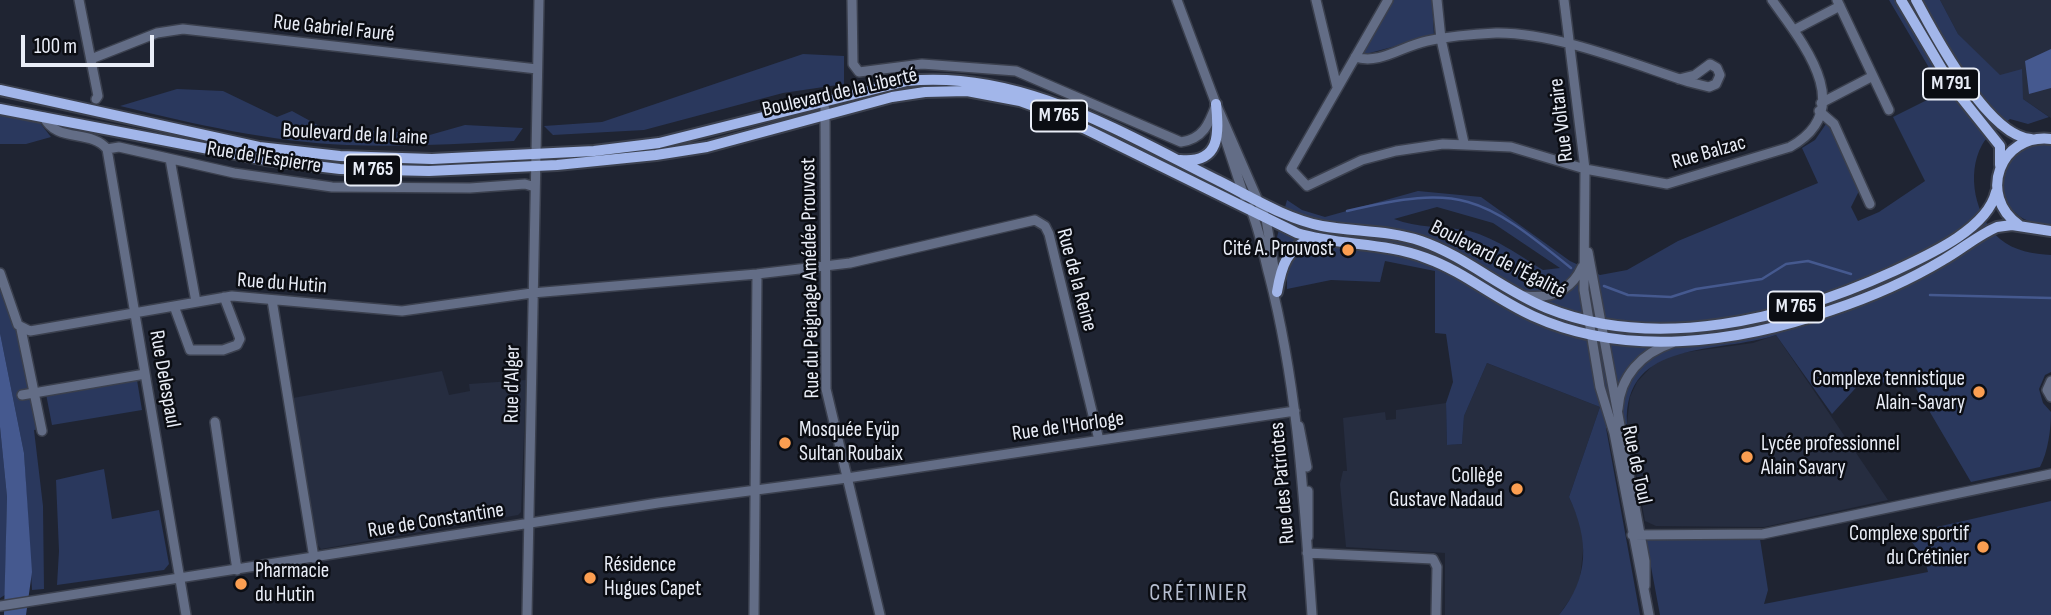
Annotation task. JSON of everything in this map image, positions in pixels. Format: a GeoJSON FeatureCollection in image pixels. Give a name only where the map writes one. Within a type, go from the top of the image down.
{"type":"FeatureCollection","features":[{"type":"Feature","properties":{"kind":"main road","name":"M 791"},"geometry":{"type":"LineString","coordinates":[[1901,0],[1952,86],[2000,146],[2003,155],[2000,165]]}},
{"type":"Feature","properties":{"kind":"main road","name":"M 791"},"geometry":{"type":"LineString","coordinates":[[1916,0],[1956,67],[1994,117],[2011,134],[2031,139]]}},
{"type":"Feature","properties":{"kind":"main road","name":"Boulevard de la Liberté"},"geometry":{"type":"LineString","coordinates":[[713,132],[907,81],[983,81],[1051,101],[1242,192]]}},
{"type":"Feature","properties":{"kind":"main road","name":"Boulevard de la Laine"},"geometry":{"type":"LineString","coordinates":[[0,90],[224,141],[281,150],[379,158],[604,162],[707,147]]}},
{"type":"Feature","properties":{"kind":"main road","name":"Boulevard de la Liberté"},"geometry":{"type":"LineString","coordinates":[[707,147],[825,114],[925,92],[967,91],[1035,106],[1252,211]]}},
{"type":"Feature","properties":{"kind":"main road"},"geometry":{"type":"LineString","coordinates":[[0,97],[224,141]]}},
{"type":"Feature","properties":{"kind":"main road"},"geometry":{"type":"LineString","coordinates":[[0,103],[41,110],[213,151]]}},
{"type":"Feature","properties":{"kind":"main road"},"geometry":{"type":"LineString","coordinates":[[1174,159],[1197,159],[1213,147],[1219,133],[1216,104]]}},
{"type":"Feature","properties":{"kind":"main road","name":"Boulevard de la Laine"},"geometry":{"type":"LineString","coordinates":[[0,109],[213,151],[305,165],[381,171],[536,160],[649,145],[713,132]]}},
{"type":"Feature","properties":{"kind":"main road"},"geometry":{"type":"LineString","coordinates":[[2000,165],[2013,149],[2031,139],[2051,139]]}},
{"type":"Feature","properties":{"kind":"main road","name":"Boulevard de l'Égalité"},"geometry":{"type":"LineString","coordinates":[[1242,192],[1314,224],[1382,232],[1419,241],[1468,261],[1516,293],[1546,308],[1595,322],[1654,328],[1711,324],[1754,317],[1822,300],[1904,266],[1966,231],[1988,213],[1997,191],[2000,165]]}},
{"type":"Feature","properties":{"kind":"main road"},"geometry":{"type":"LineString","coordinates":[[1997,191],[2005,213],[2023,227]]}},
{"type":"Feature","properties":{"kind":"main road","name":"Boulevard de l'Égalité"},"geometry":{"type":"LineString","coordinates":[[1252,211],[1318,239],[1374,244],[1417,254],[1462,274],[1530,315],[1598,338],[1685,340],[1763,329],[1831,311],[1902,283],[1992,229],[2006,225],[2049,231]]}},
{"type":"Feature","properties":{"kind":"main road"},"geometry":{"type":"LineString","coordinates":[[1277,292],[1281,269],[1290,252],[1301,243],[1318,239]]}},
{"type":"Feature","properties":{"kind":"street"},"geometry":{"type":"LineString","coordinates":[[79,0],[99,96],[96,99]]}},
{"type":"Feature","properties":{"kind":"street","name":"Rue d'Alger"},"geometry":{"type":"LineString","coordinates":[[527,615],[539,0]]}},
{"type":"Feature","properties":{"kind":"street","name":"Boulevard de la Liberté"},"geometry":{"type":"LineString","coordinates":[[852,0],[853,64],[855,69],[866,73],[922,64],[1016,71],[1161,136],[1181,142],[1195,138],[1207,125],[1216,104]]}},
{"type":"Feature","properties":{"kind":"street","name":"Rue des Patriotes"},"geometry":{"type":"LineString","coordinates":[[1177,0],[1216,104],[1266,219],[1304,478],[1303,522],[1312,615]]}},
{"type":"Feature","properties":{"kind":"street"},"geometry":{"type":"LineString","coordinates":[[1316,0],[1337,87]]}},
{"type":"Feature","properties":{"kind":"street"},"geometry":{"type":"LineString","coordinates":[[1337,87],[1388,0]]}},
{"type":"Feature","properties":{"kind":"street"},"geometry":{"type":"LineString","coordinates":[[1437,0],[1436,24],[1464,143]]}},
{"type":"Feature","properties":{"kind":"street","name":"Rue Voltaire"},"geometry":{"type":"LineString","coordinates":[[1564,0],[1586,169],[1586,236],[1595,322]]}},
{"type":"Feature","properties":{"kind":"street"},"geometry":{"type":"LineString","coordinates":[[1772,0],[1818,67],[1822,87],[1820,107],[1834,124],[1870,204]]}},
{"type":"Feature","properties":{"kind":"street"},"geometry":{"type":"LineString","coordinates":[[1794,30],[1838,3],[1889,110]]}},
{"type":"Feature","properties":{"kind":"street","name":"Rue Gabriel Fauré"},"geometry":{"type":"LineString","coordinates":[[92,63],[157,33],[183,29],[537,69]]}},
{"type":"Feature","properties":{"kind":"street"},"geometry":{"type":"LineString","coordinates":[[1355,57],[1371,60],[1426,40],[1509,33],[1570,46],[1679,79]]}},
{"type":"Feature","properties":{"kind":"street"},"geometry":{"type":"LineString","coordinates":[[1820,107],[1873,76]]}},
{"type":"Feature","properties":{"kind":"street","name":"Rue Balzac"},"geometry":{"type":"LineString","coordinates":[[1337,87],[1291,169],[1307,186],[1377,156],[1427,145],[1464,143],[1528,150],[1586,169],[1673,183],[1790,147],[1809,132],[1820,107]]}},
{"type":"Feature","properties":{"kind":"street","name":"Rue du Peignage Amédée Prouvost"},"geometry":{"type":"LineString","coordinates":[[824,102],[826,389],[880,615]]}},
{"type":"Feature","properties":{"kind":"street","name":"Rue des Patriotes"},"geometry":{"type":"LineString","coordinates":[[1216,104],[1226,146],[1242,192],[1252,211],[1279,316]]}},
{"type":"Feature","properties":{"kind":"street","name":"Rue de l'Espierre"},"geometry":{"type":"LineString","coordinates":[[44,117],[55,131],[98,141],[107,149],[120,147],[257,177],[343,188],[470,188],[525,184],[535,187]]}},
{"type":"Feature","properties":{"kind":"street"},"geometry":{"type":"LineString","coordinates":[[1161,136],[1174,159]]}},
{"type":"Feature","properties":{"kind":"street","name":"Rue Delespaul"},"geometry":{"type":"LineString","coordinates":[[107,149],[186,615]]}},
{"type":"Feature","properties":{"kind":"street"},"geometry":{"type":"LineString","coordinates":[[170,159],[195,302]]}},
{"type":"Feature","properties":{"kind":"street"},"geometry":{"type":"LineString","coordinates":[[1252,211],[1258,200]]}},
{"type":"Feature","properties":{"kind":"street","name":"Rue de la Reine"},"geometry":{"type":"LineString","coordinates":[[826,266],[1029,220],[1041,222],[1049,234],[1099,440]]}},
{"type":"Feature","properties":{"kind":"street","name":"Rue Voltaire"},"geometry":{"type":"LineString","coordinates":[[1586,236],[1582,265],[1598,338]]}},
{"type":"Feature","properties":{"kind":"street"},"geometry":{"type":"LineString","coordinates":[[1516,293],[1540,297],[1564,291],[1573,282],[1582,265]]}},
{"type":"Feature","properties":{"kind":"street","name":"Rue du Hutin"},"geometry":{"type":"LineString","coordinates":[[25,330],[224,297],[402,311],[532,293],[826,266]]}},
{"type":"Feature","properties":{"kind":"street"},"geometry":{"type":"LineString","coordinates":[[0,273],[25,330],[43,431]]}},
{"type":"Feature","properties":{"kind":"street"},"geometry":{"type":"LineString","coordinates":[[754,615],[757,274]]}},
{"type":"Feature","properties":{"kind":"street"},"geometry":{"type":"LineString","coordinates":[[174,306],[190,350],[225,349],[238,344],[240,340],[224,297]]}},
{"type":"Feature","properties":{"kind":"street"},"geometry":{"type":"LineString","coordinates":[[272,300],[314,558]]}},
{"type":"Feature","properties":{"kind":"street","name":"Rue de Toul"},"geometry":{"type":"LineString","coordinates":[[1598,338],[1619,425],[1649,615]]}},
{"type":"Feature","properties":{"kind":"street","name":"Rue de Toul"},"geometry":{"type":"LineString","coordinates":[[1598,338],[1636,535]]}},
{"type":"Feature","properties":{"kind":"street","name":"Rue de Toul"},"geometry":{"type":"LineString","coordinates":[[1619,425],[1619,400],[1630,372],[1655,350],[1685,340]]}},
{"type":"Feature","properties":{"kind":"street"},"geometry":{"type":"LineString","coordinates":[[22,395],[145,374]]}},
{"type":"Feature","properties":{"kind":"street"},"geometry":{"type":"LineString","coordinates":[[2051,381],[2047,390],[2051,397]]}},
{"type":"Feature","properties":{"kind":"street","name":"Rue de l'Horloge"},"geometry":{"type":"LineString","coordinates":[[847,478],[1295,411]]}},
{"type":"Feature","properties":{"kind":"street"},"geometry":{"type":"LineString","coordinates":[[215,422],[237,570]]}},
{"type":"Feature","properties":{"kind":"street"},"geometry":{"type":"LineString","coordinates":[[1636,535],[1763,534],[2051,474]]}},
{"type":"Feature","properties":{"kind":"street","name":"Rue de Constantine"},"geometry":{"type":"LineString","coordinates":[[1,606],[528,524],[847,478]]}},
{"type":"Feature","properties":{"kind":"street"},"geometry":{"type":"LineString","coordinates":[[1307,553],[1433,559],[1437,567],[1436,615]]}},
{"type":"Feature","properties":{"kind":"shaded area"},"geometry":{"type":"Polygon","coordinates":[[[1394,0],[1432,0],[1434,36],[1362,55],[1394,0]]]}},
{"type":"Feature","properties":{"kind":"shaded area"},"geometry":{"type":"Polygon","coordinates":[[[1889,0],[1940,0],[1958,34],[2000,75],[2022,69],[2023,99],[2049,117],[2028,124],[2010,119],[1991,134],[1984,141],[1977,156],[1974,182],[1984,219],[2000,239],[2018,249],[2051,255],[2051,372],[2045,375],[2039,389],[2043,403],[2051,412],[2051,419],[2047,447],[2040,467],[1971,482],[1914,385],[1862,381],[1832,414],[1776,335],[1679,354],[1658,363],[1641,376],[1630,396],[1627,424],[1606,428],[1640,615],[1559,615],[1569,601],[1581,572],[1583,543],[1569,497],[1600,407],[1487,363],[1464,416],[1462,444],[1447,445],[1446,403],[1453,382],[1446,334],[1435,333],[1435,271],[1385,261],[1380,282],[1331,280],[1287,289],[1287,270],[1277,237],[1287,200],[1302,210],[1325,217],[1418,191],[1481,197],[1570,261],[1600,275],[1627,270],[1678,241],[1818,183],[1802,148],[1815,140],[1826,124],[1832,129],[1859,191],[1851,207],[1858,221],[1879,212],[1925,181],[1893,117],[1933,97],[1941,88],[1889,0]],[[1437,207],[1394,219],[1485,236],[1543,270],[1560,268],[1493,223],[1437,207]]]}},
{"type":"Feature","properties":{"kind":"shaded area"},"geometry":{"type":"Polygon","coordinates":[[[1940,0],[2051,0],[2051,118],[2023,99],[1958,34],[1940,0]]]}},
{"type":"Feature","properties":{"kind":"shaded area"},"geometry":{"type":"Polygon","coordinates":[[[2051,49],[2051,88],[2029,94],[2025,61],[2051,49]]]}},
{"type":"Feature","properties":{"kind":"shaded area"},"geometry":{"type":"Polygon","coordinates":[[[803,54],[844,56],[844,84],[783,93],[644,130],[553,135],[544,126],[602,122],[803,54]]]}},
{"type":"Feature","properties":{"kind":"shaded area"},"geometry":{"type":"Polygon","coordinates":[[[177,89],[223,91],[277,117],[292,111],[325,129],[400,132],[419,138],[465,125],[523,128],[514,141],[347,145],[261,136],[120,106],[177,89]]]}},
{"type":"Feature","properties":{"kind":"shaded area"},"geometry":{"type":"Polygon","coordinates":[[[0,116],[40,123],[51,137],[26,144],[0,144],[0,116]]]}},
{"type":"Feature","properties":{"kind":"shaded area"},"geometry":{"type":"Polygon","coordinates":[[[2032,144],[2051,144],[2051,224],[2037,224],[2025,219],[2015,212],[2002,191],[2004,166],[2015,153],[2032,144]]]}},
{"type":"Feature","properties":{"kind":"shaded area"},"geometry":{"type":"Polygon","coordinates":[[[0,287],[14,328],[16,327],[41,429],[34,430],[43,506],[44,589],[32,590],[24,453],[0,333],[0,287]]]}},
{"type":"Feature","properties":{"kind":"shaded area"},"geometry":{"type":"Polygon","coordinates":[[[0,333],[24,453],[32,572],[26,615],[4,615],[7,497],[0,427],[0,333]]]}},
{"type":"Feature","properties":{"kind":"shaded area","name":"Lycée professionnel Alain Savary"},"geometry":{"type":"Polygon","coordinates":[[[1776,335],[1888,500],[1764,527],[1656,526],[1645,521],[1627,424],[1630,397],[1637,382],[1654,364],[1673,354],[1753,343],[1776,335]]]}},
{"type":"Feature","properties":{"kind":"shaded area","name":"Collège Gustave Nadaud"},"geometry":{"type":"Polygon","coordinates":[[[1487,363],[1600,407],[1569,497],[1581,524],[1584,542],[1580,578],[1575,592],[1559,615],[1445,615],[1445,553],[1346,547],[1340,484],[1343,471],[1347,471],[1343,418],[1385,412],[1386,420],[1396,419],[1396,410],[1446,403],[1447,445],[1462,444],[1464,416],[1487,363]]]}},
{"type":"Feature","properties":{"kind":"shaded area"},"geometry":{"type":"Polygon","coordinates":[[[442,371],[449,395],[470,391],[469,384],[526,380],[521,512],[518,515],[321,549],[316,543],[293,398],[442,371]]]}},
{"type":"Feature","properties":{"kind":"shaded area"},"geometry":{"type":"Polygon","coordinates":[[[137,380],[142,410],[52,425],[46,394],[137,380]]]}},
{"type":"Feature","properties":{"kind":"shaded area"},"geometry":{"type":"Polygon","coordinates":[[[0,427],[7,497],[5,595],[0,598],[0,427]]]}},
{"type":"Feature","properties":{"kind":"shaded area"},"geometry":{"type":"Polygon","coordinates":[[[104,469],[112,519],[159,510],[169,564],[164,570],[57,585],[59,551],[56,480],[104,469]]]}},
{"type":"Feature","properties":{"kind":"shaded area","name":"Complexe sportif du Crétinier"},"geometry":{"type":"Polygon","coordinates":[[[2051,501],[2051,615],[1660,615],[1646,540],[1760,539],[1768,590],[1764,604],[1928,572],[1925,560],[1906,534],[2051,501]]]}},
{"type":"Feature","properties":{"kind":"waterway"},"geometry":{"type":"LineString","coordinates":[[1347,211],[1417,198],[1444,198],[1468,202],[1514,224],[1571,268]]}},
{"type":"Feature","properties":{"kind":"waterway"},"geometry":{"type":"LineString","coordinates":[[1604,286],[1628,295],[1671,297],[1696,289],[1762,279],[1786,264],[1808,261],[1851,274]]}},
{"type":"Feature","properties":{"kind":"waterway"},"geometry":{"type":"LineString","coordinates":[[1930,295],[2051,298]]}},
{"type":"Feature","properties":{"kind":"place","name":"Cité A. Prouvost"},"geometry":{"type":"Point","coordinates":[1348,250]}},
{"type":"Feature","properties":{"kind":"place","name":"Complexe tennistique Alain-Savary"},"geometry":{"type":"Point","coordinates":[1979,392]}},
{"type":"Feature","properties":{"kind":"place","name":"Mosquée Eyüp Sultan Roubaix"},"geometry":{"type":"Point","coordinates":[785,443]}},
{"type":"Feature","properties":{"kind":"place","name":"Lycée professionnel Alain Savary"},"geometry":{"type":"Point","coordinates":[1747,457]}},
{"type":"Feature","properties":{"kind":"place","name":"Collège Gustave Nadaud"},"geometry":{"type":"Point","coordinates":[1517,489]}},
{"type":"Feature","properties":{"kind":"place","name":"Complexe sportif du Crétinier"},"geometry":{"type":"Point","coordinates":[1983,547]}},
{"type":"Feature","properties":{"kind":"place","name":"Résidence Hugues Capet"},"geometry":{"type":"Point","coordinates":[590,578]}},
{"type":"Feature","properties":{"kind":"place","name":"Pharmacie du Hutin"},"geometry":{"type":"Point","coordinates":[241,584]}},
{"type":"Feature","properties":{"kind":"district","name":"CRÉTINIER"},"geometry":{"type":"Point","coordinates":[1199,594]}}]}
